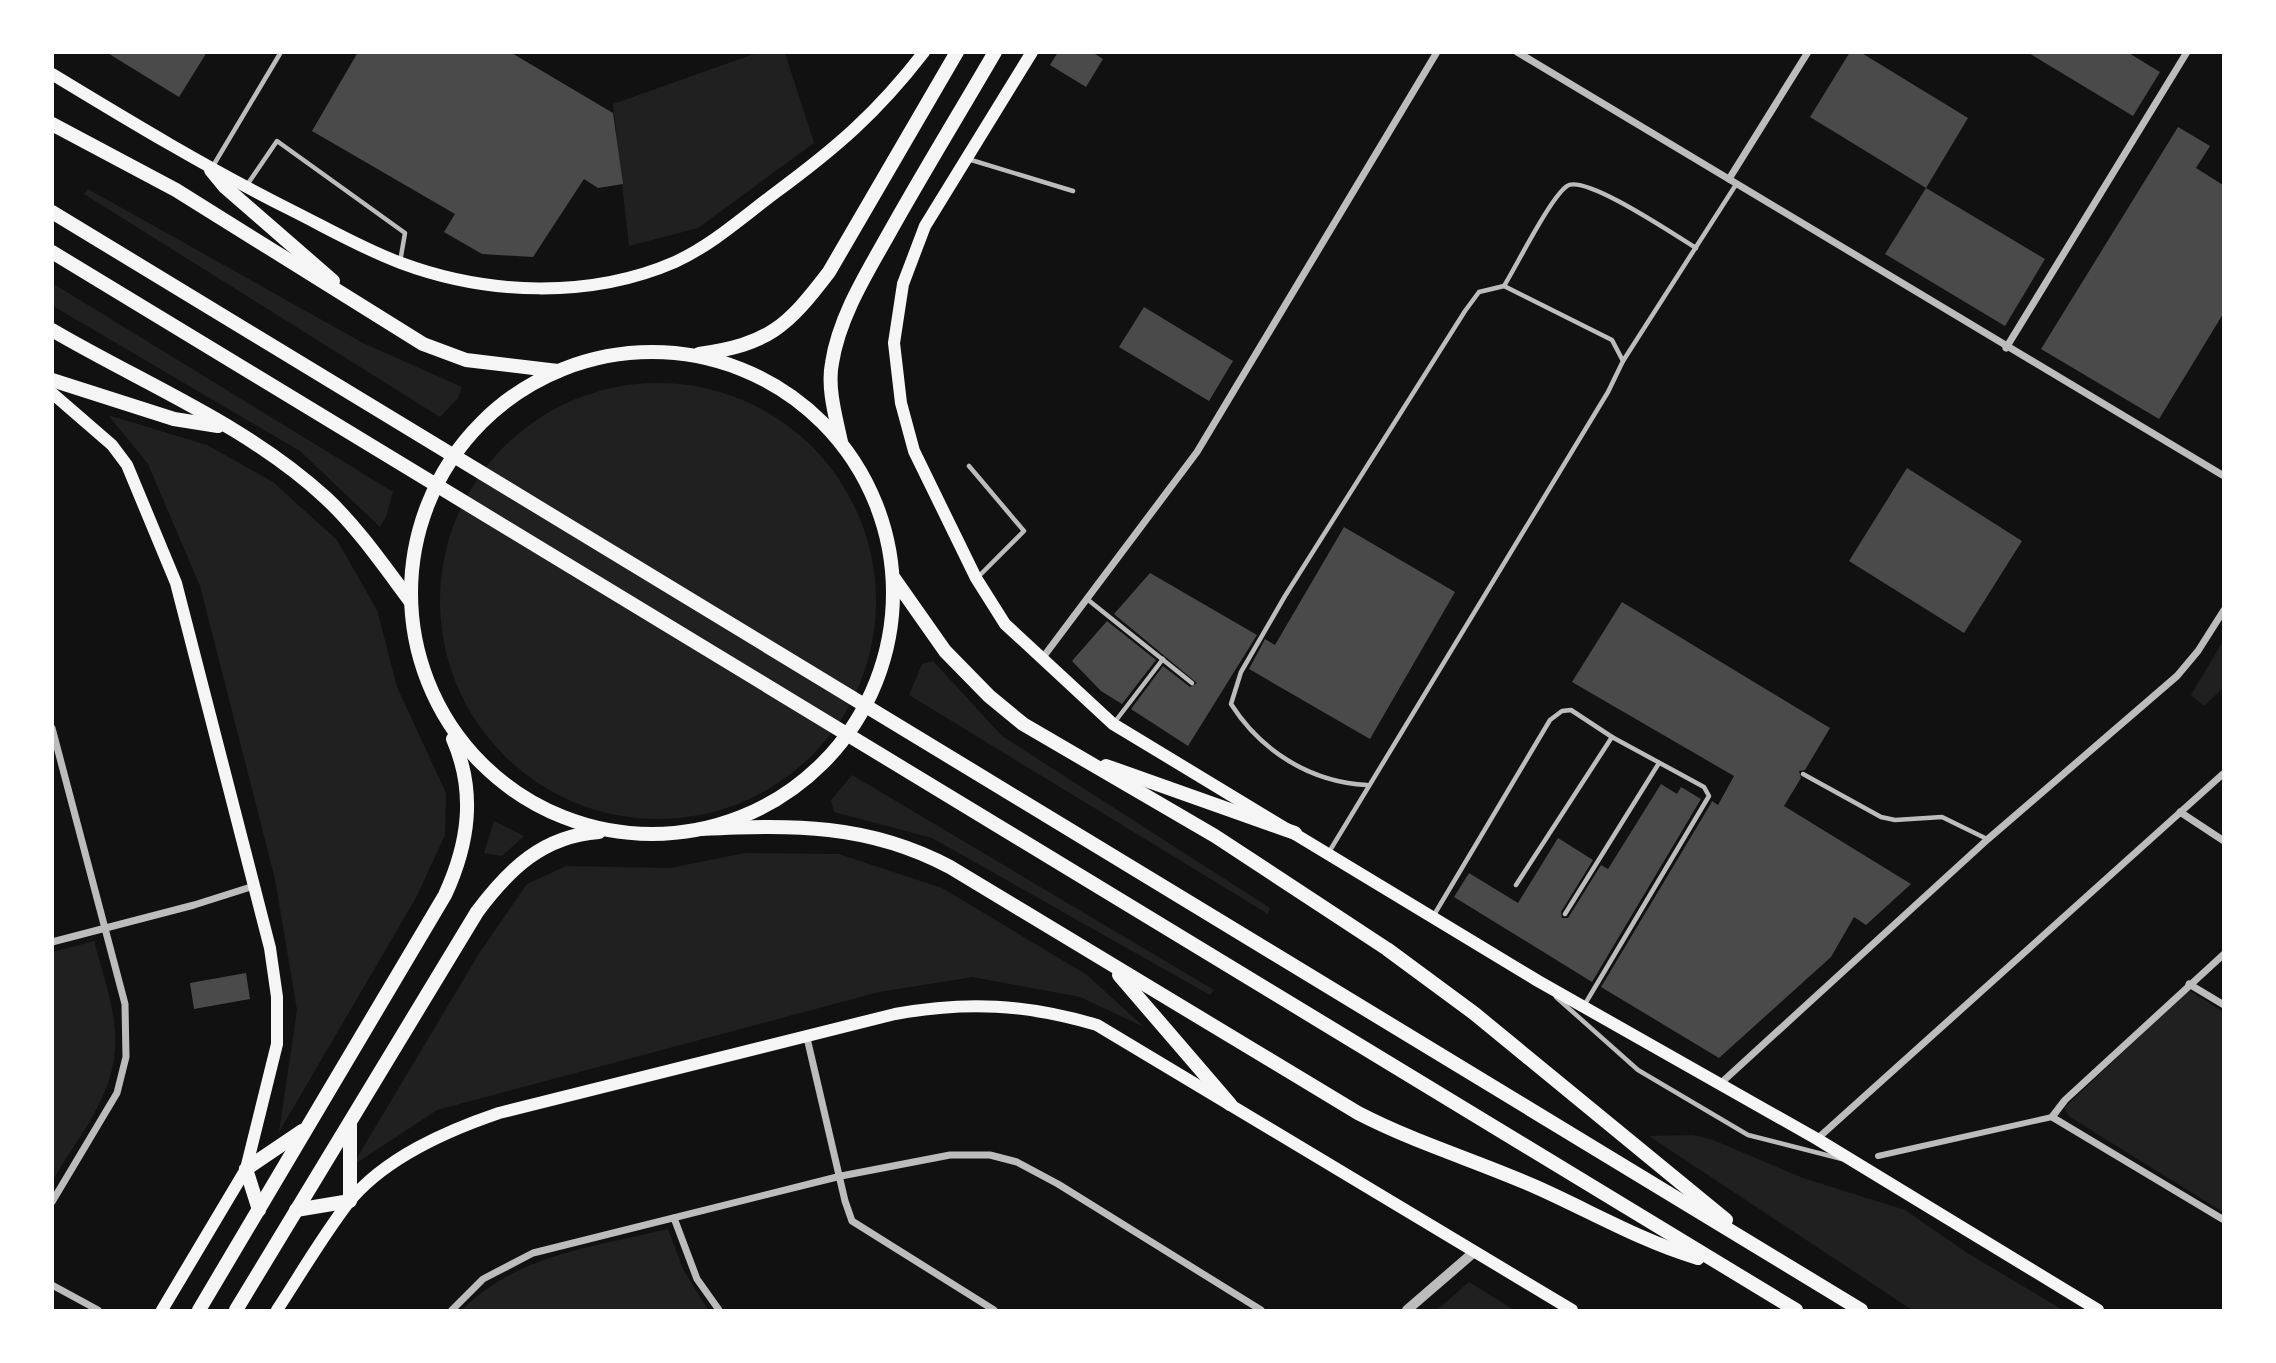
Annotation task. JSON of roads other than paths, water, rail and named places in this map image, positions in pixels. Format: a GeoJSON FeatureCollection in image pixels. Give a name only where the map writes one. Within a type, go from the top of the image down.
{"type":"FeatureCollection","features":[{"type":"Feature","properties":{"kind":"highway"},"geometry":{"type":"LineString","coordinates":[[693,355],[740,348],[775,332],[805,303],[829,272],[957,52]]}},
{"type":"Feature","properties":{"kind":"highway"},"geometry":{"type":"LineString","coordinates":[[842,444],[833,402],[831,365],[842,328],[858,289],[905,204],[995,52]]}},
{"type":"Feature","properties":{"kind":"highway"},"geometry":{"type":"LineString","coordinates":[[52,124],[176,190],[423,344],[466,360],[558,371]]}},
{"type":"Feature","properties":{"kind":"highway"},"geometry":{"type":"LineString","coordinates":[[211,170],[225,187],[310,258],[351,299]]}},
{"type":"Feature","properties":{"kind":"highway"},"geometry":{"type":"LineString","coordinates":[[52,212],[1861,1311]]}},
{"type":"Feature","properties":{"kind":"highway"},"geometry":{"type":"LineString","coordinates":[[52,252],[1796,1311]]}},
{"type":"Feature","properties":{"kind":"highway"},"geometry":{"type":"LineString","coordinates":[[52,330],[229,427],[296,473],[327,499],[359,533],[411,601]]}},
{"type":"Feature","properties":{"kind":"highway"},"geometry":{"type":"LineString","coordinates":[[199,1311],[445,895],[459,863],[467,827],[468,795],[460,754],[423,671],[415,641],[411,601],[415,550],[427,506],[448,466],[475,430],[509,399],[558,371],[602,358],[647,352],[693,355],[736,366],[775,385],[812,411],[842,444],[864,478],[881,516],[893,576],[885,651],[873,688],[855,722],[831,753],[804,780],[772,802],[738,818],[701,829],[671,834],[608,831],[575,834],[544,846],[500,880],[477,912],[236,1311]]}},
{"type":"Feature","properties":{"kind":"highway"},"geometry":{"type":"LineString","coordinates":[[52,380],[174,419],[229,427]]}},
{"type":"Feature","properties":{"kind":"highway"},"geometry":{"type":"LineString","coordinates":[[893,576],[945,651],[974,682],[1023,723],[1074,756],[1259,864],[1431,981],[1569,1089],[1762,1250]]}},
{"type":"Feature","properties":{"kind":"highway"},"geometry":{"type":"LineString","coordinates":[[443,715],[474,757],[513,791],[558,816],[608,831]]}},
{"type":"Feature","properties":{"kind":"highway"},"geometry":{"type":"LineString","coordinates":[[1074,756],[1295,833]]}},
{"type":"Feature","properties":{"kind":"highway"},"geometry":{"type":"LineString","coordinates":[[701,829],[797,826],[842,830],[885,839],[950,867],[1381,1125],[1534,1186],[1649,1241],[1723,1266]]}},
{"type":"Feature","properties":{"kind":"highway"},"geometry":{"type":"LineString","coordinates":[[1108,964],[1230,1104]]}},
{"type":"Feature","properties":{"kind":"highway"},"geometry":{"type":"LineString","coordinates":[[296,1210],[350,1201],[350,1123]]}},
{"type":"Feature","properties":{"kind":"highway"},"geometry":{"type":"LineString","coordinates":[[259,1210],[246,1169],[308,1127]]}},
{"type":"Feature","properties":{"kind":"main road"},"geometry":{"type":"LineString","coordinates":[[52,74],[211,170],[400,263],[460,279],[523,288],[601,284],[675,261],[703,246],[827,154],[871,117],[924,52]]}},
{"type":"Feature","properties":{"kind":"main road"},"geometry":{"type":"LineString","coordinates":[[1032,52],[926,226],[903,284],[896,315],[894,343],[901,404],[914,451],[976,578],[1005,624],[1113,724],[1329,852],[1538,981],[1817,1139],[2098,1311]]}},
{"type":"Feature","properties":{"kind":"main road"},"geometry":{"type":"LineString","coordinates":[[52,393],[112,445],[127,465],[176,583],[270,948],[277,997],[277,1044],[260,1122],[246,1169],[162,1311]]}},
{"type":"Feature","properties":{"kind":"main road"},"geometry":{"type":"LineString","coordinates":[[277,1311],[350,1201],[384,1171],[421,1146],[459,1127],[499,1113],[895,1014],[947,1005],[1001,1006],[1054,1012],[1097,1025],[1572,1311]]}},
{"type":"Feature","properties":{"kind":"street"},"geometry":{"type":"LineString","coordinates":[[1041,660],[1197,452],[1437,52]]}},
{"type":"Feature","properties":{"kind":"street"},"geometry":{"type":"LineString","coordinates":[[1517,52],[2006,348],[2224,476]]}},
{"type":"Feature","properties":{"kind":"street"},"geometry":{"type":"LineString","coordinates":[[1733,181],[1808,52]]}},
{"type":"Feature","properties":{"kind":"street"},"geometry":{"type":"LineString","coordinates":[[2006,348],[2188,52]]}},
{"type":"Feature","properties":{"kind":"street"},"geometry":{"type":"LineString","coordinates":[[1721,1083],[1988,839],[2177,676],[2198,651],[2224,610]]}},
{"type":"Feature","properties":{"kind":"street"},"geometry":{"type":"LineString","coordinates":[[52,728],[125,1004],[125,1057],[117,1093],[52,1202]]}},
{"type":"Feature","properties":{"kind":"street"},"geometry":{"type":"LineString","coordinates":[[1817,1139],[2224,774]]}},
{"type":"Feature","properties":{"kind":"street"},"geometry":{"type":"LineString","coordinates":[[2180,812],[2224,841]]}},
{"type":"Feature","properties":{"kind":"street"},"geometry":{"type":"LineString","coordinates":[[52,942],[105,926],[194,905],[254,886]]}},
{"type":"Feature","properties":{"kind":"street"},"geometry":{"type":"LineString","coordinates":[[1878,1156],[2052,1117],[2065,1100],[2224,954]]}},
{"type":"Feature","properties":{"kind":"street"},"geometry":{"type":"LineString","coordinates":[[2189,984],[2224,1006]]}},
{"type":"Feature","properties":{"kind":"street"},"geometry":{"type":"LineString","coordinates":[[807,1038],[852,1221],[994,1311]]}},
{"type":"Feature","properties":{"kind":"street"},"geometry":{"type":"LineString","coordinates":[[2052,1117],[2224,1220]]}},
{"type":"Feature","properties":{"kind":"street"},"geometry":{"type":"LineString","coordinates":[[452,1311],[483,1279],[533,1253],[841,1176],[950,1155],[990,1155],[1017,1162],[1058,1184],[1261,1311]]}},
{"type":"Feature","properties":{"kind":"street"},"geometry":{"type":"LineString","coordinates":[[674,1218],[696,1279],[719,1311]]}},
{"type":"Feature","properties":{"kind":"street"},"geometry":{"type":"LineString","coordinates":[[1407,1311],[1473,1253]]}},
{"type":"Feature","properties":{"kind":"street"},"geometry":{"type":"LineString","coordinates":[[52,1285],[98,1311]]}},
{"type":"Feature","properties":{"kind":"lane"},"geometry":{"type":"LineString","coordinates":[[211,170],[281,52]]}},
{"type":"Feature","properties":{"kind":"lane"},"geometry":{"type":"LineString","coordinates":[[246,187],[277,141],[405,233],[400,263]]}},
{"type":"Feature","properties":{"kind":"lane"},"geometry":{"type":"LineString","coordinates":[[967,159],[1073,191]]}},
{"type":"Feature","properties":{"kind":"lane"},"geometry":{"type":"LineString","coordinates":[[1329,852],[1367,785],[1608,392],[1623,362],[1696,248],[1733,181]]}},
{"type":"Feature","properties":{"kind":"lane"},"geometry":{"type":"LineString","coordinates":[[1504,286],[1553,205],[1567,186],[1575,184],[1599,191],[1696,248]]}},
{"type":"Feature","properties":{"kind":"lane"},"geometry":{"type":"LineString","coordinates":[[1367,785],[1349,784],[1318,776],[1273,752],[1246,727],[1231,704],[1241,672],[1285,596],[1479,292],[1504,286],[1612,340],[1623,362]]}},
{"type":"Feature","properties":{"kind":"lane"},"geometry":{"type":"LineString","coordinates":[[969,466],[1024,531],[976,578]]}},
{"type":"Feature","properties":{"kind":"lane"},"geometry":{"type":"LineString","coordinates":[[1086,598],[1192,683]]}},
{"type":"Feature","properties":{"kind":"lane"},"geometry":{"type":"LineString","coordinates":[[1113,724],[1163,659]]}},
{"type":"Feature","properties":{"kind":"lane"},"geometry":{"type":"LineString","coordinates":[[1433,916],[1550,720],[1562,711],[1571,710],[1612,737],[1704,788],[1709,796],[1583,1007]]}},
{"type":"Feature","properties":{"kind":"lane"},"geometry":{"type":"LineString","coordinates":[[1516,885],[1612,737]]}},
{"type":"Feature","properties":{"kind":"lane"},"geometry":{"type":"LineString","coordinates":[[1565,915],[1659,763]]}},
{"type":"Feature","properties":{"kind":"lane"},"geometry":{"type":"LineString","coordinates":[[1803,774],[1881,817],[1895,820],[1942,817],[1988,839]]}},
{"type":"Feature","properties":{"kind":"lane"},"geometry":{"type":"LineString","coordinates":[[1538,981],[1638,1070],[1748,1135],[1856,1163]]}}]}
